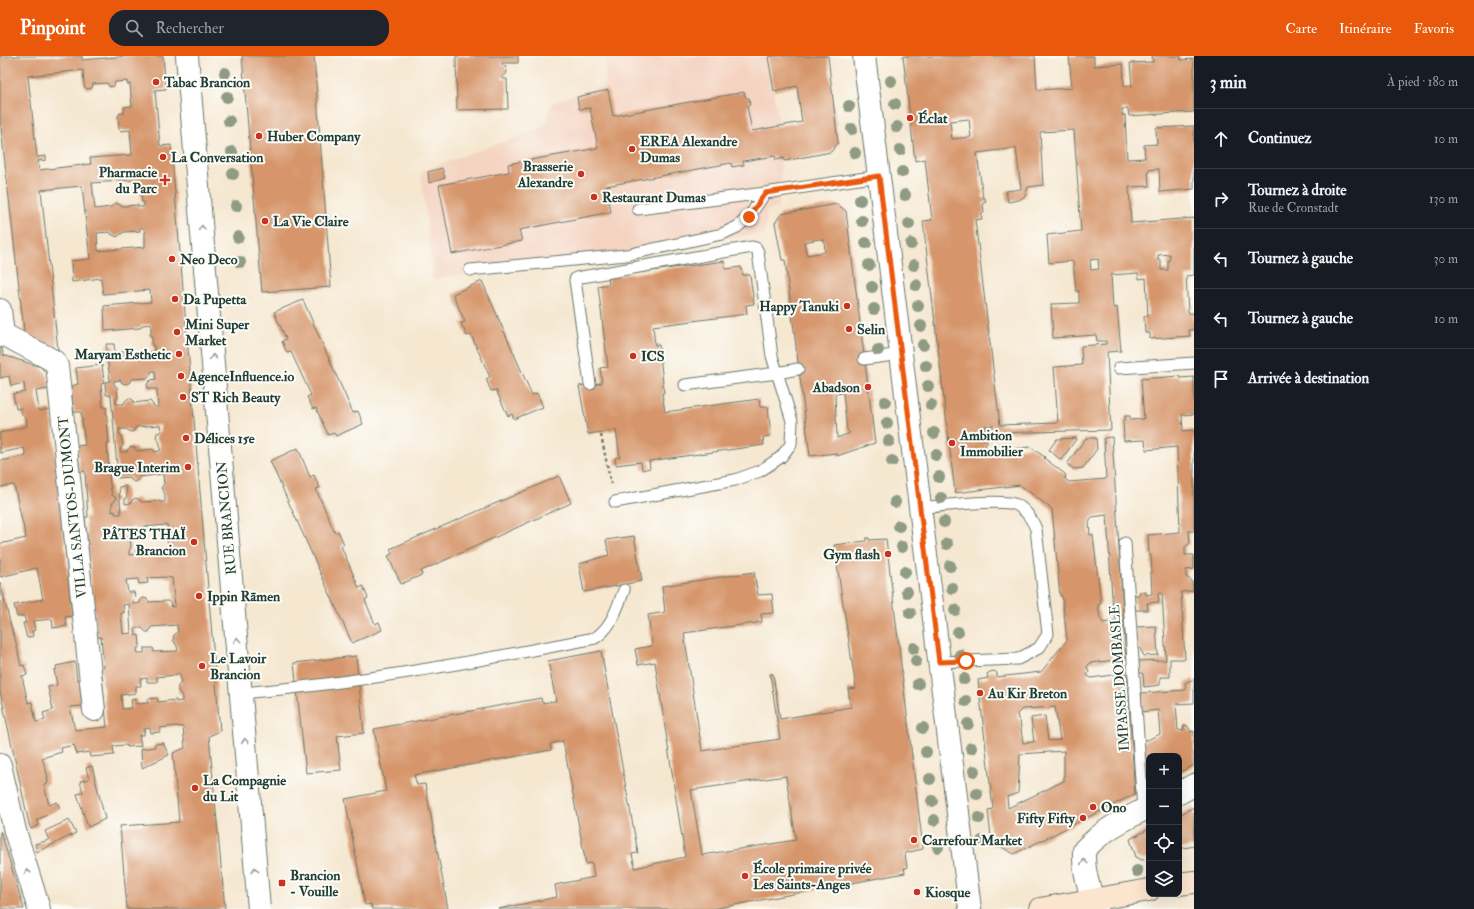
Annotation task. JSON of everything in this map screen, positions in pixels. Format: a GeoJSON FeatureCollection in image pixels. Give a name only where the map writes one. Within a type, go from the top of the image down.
{"type":"FeatureCollection","features":[{"type":"Feature","properties":{"kind":"main road"},"geometry":{"type":"LineString","coordinates":[[1182,884],[1194,882]]}},
{"type":"Feature","properties":{"kind":"main road"},"geometry":{"type":"LineString","coordinates":[[1040,909],[1095,904],[1146,891]]}},
{"type":"Feature","properties":{"kind":"street","name":"RUE BRANCION"},"geometry":{"type":"LineString","coordinates":[[187,56],[259,909]]}},
{"type":"Feature","properties":{"kind":"street"},"geometry":{"type":"LineString","coordinates":[[864,56],[970,909]]}},
{"type":"Feature","properties":{"kind":"street"},"geometry":{"type":"LineString","coordinates":[[0,310],[2,335]]}},
{"type":"Feature","properties":{"kind":"street","name":"VILLA SANTOS-DUMONT"},"geometry":{"type":"LineString","coordinates":[[2,335],[54,361],[57,366],[94,710]]}},
{"type":"Feature","properties":{"kind":"street"},"geometry":{"type":"LineString","coordinates":[[0,765],[15,832],[39,909]]}},
{"type":"Feature","properties":{"kind":"street"},"geometry":{"type":"LineString","coordinates":[[1182,791],[1194,785]]}},
{"type":"Feature","properties":{"kind":"street"},"geometry":{"type":"LineString","coordinates":[[1095,904],[1084,860],[1084,850],[1093,840],[1111,826],[1146,809]]}},
{"type":"Feature","properties":{"kind":"lane"},"geometry":{"type":"LineString","coordinates":[[638,210],[879,176]]}},
{"type":"Feature","properties":{"kind":"lane"},"geometry":{"type":"LineString","coordinates":[[470,270],[626,254],[722,234],[737,227],[749,217],[765,193]]}},
{"type":"Feature","properties":{"kind":"lane"},"geometry":{"type":"LineString","coordinates":[[590,384],[575,280],[576,278],[752,247],[756,248],[758,252],[772,356],[792,421],[791,444],[781,457],[760,471],[735,480],[615,502]]}},
{"type":"Feature","properties":{"kind":"lane"},"geometry":{"type":"LineString","coordinates":[[864,359],[902,354]]}},
{"type":"Feature","properties":{"kind":"lane"},"geometry":{"type":"LineString","coordinates":[[1119,368],[1194,362]]}},
{"type":"Feature","properties":{"kind":"lane"},"geometry":{"type":"LineString","coordinates":[[685,385],[798,369]]}},
{"type":"Feature","properties":{"kind":"lane"},"geometry":{"type":"LineString","coordinates":[[920,508],[1003,501],[1016,505],[1031,516],[1036,528],[1048,634],[1039,648],[1018,659],[939,662]]}},
{"type":"Feature","properties":{"kind":"lane","name":"IMPASSE DOMBASLE"},"geometry":{"type":"LineString","coordinates":[[1125,543],[1146,809]]}},
{"type":"Feature","properties":{"kind":"lane"},"geometry":{"type":"LineString","coordinates":[[241,693],[404,674],[595,638],[604,632],[611,623],[624,590]]}},
{"type":"Feature","properties":{"kind":"path"},"geometry":{"type":"LineString","coordinates":[[601,435],[615,502]]}},
{"type":"Feature","properties":{"kind":"shaded area","name":"EREA Alexandre Dumas"},"geometry":{"type":"Polygon","coordinates":[[[606,56],[766,56],[779,122],[781,180],[778,208],[767,210],[765,233],[433,279],[421,171],[545,127],[551,103],[605,85],[606,56]]]}},
{"type":"Feature","properties":{"kind":"building"},"geometry":{"type":"Polygon","coordinates":[[[0,56],[82,56],[82,60],[129,56],[163,56],[166,89],[155,90],[160,146],[171,145],[220,731],[209,736],[225,909],[127,909],[120,826],[179,822],[173,753],[185,748],[183,727],[176,726],[160,728],[160,732],[151,733],[150,728],[144,729],[144,735],[139,735],[141,746],[113,746],[114,755],[90,757],[89,752],[77,754],[74,745],[61,748],[62,752],[42,758],[48,777],[48,783],[44,785],[49,805],[57,802],[60,808],[37,820],[39,825],[31,829],[29,824],[0,691],[0,582],[21,666],[24,665],[27,675],[22,676],[28,703],[32,702],[36,722],[45,720],[43,713],[53,710],[48,687],[57,685],[54,670],[57,669],[56,666],[75,662],[77,680],[79,679],[82,706],[70,707],[75,730],[107,727],[101,667],[104,667],[101,637],[97,637],[85,517],[88,517],[85,471],[80,472],[77,446],[85,445],[81,412],[74,412],[71,386],[78,384],[76,368],[102,365],[104,382],[101,385],[103,407],[106,407],[110,485],[112,495],[116,498],[112,503],[112,512],[115,511],[115,514],[121,514],[119,487],[126,486],[127,496],[125,499],[125,504],[131,503],[132,500],[136,498],[141,502],[165,502],[165,494],[161,488],[164,484],[163,474],[139,477],[139,480],[134,482],[130,477],[118,478],[111,395],[106,395],[105,382],[110,381],[106,344],[114,344],[115,354],[117,356],[123,351],[128,354],[154,352],[154,346],[152,346],[152,336],[150,336],[151,324],[142,325],[140,328],[105,331],[104,306],[151,302],[150,290],[103,294],[101,278],[72,282],[71,261],[90,259],[82,186],[41,190],[58,350],[30,339],[24,331],[0,119],[0,56]],[[83,70],[28,76],[37,157],[46,156],[46,160],[38,161],[39,170],[91,164],[90,158],[132,155],[130,130],[121,131],[119,129],[118,116],[120,113],[124,113],[124,107],[132,106],[130,84],[127,84],[127,81],[115,82],[114,86],[110,87],[107,83],[93,84],[92,88],[87,89],[84,86],[83,70]],[[135,180],[92,183],[95,209],[111,207],[116,203],[122,206],[138,205],[138,207],[143,207],[144,202],[142,202],[140,185],[135,180]],[[142,227],[140,228],[140,231],[124,232],[117,237],[110,232],[97,233],[98,251],[145,247],[146,232],[142,227]],[[151,371],[148,378],[131,379],[127,384],[122,383],[121,380],[114,381],[114,385],[117,387],[118,398],[116,399],[116,404],[124,404],[129,398],[133,400],[134,403],[150,401],[155,407],[158,407],[157,389],[148,389],[147,384],[151,380],[156,379],[155,371],[151,371]],[[160,425],[136,427],[134,431],[131,432],[126,429],[119,429],[119,435],[121,435],[123,446],[120,449],[121,452],[127,452],[131,447],[134,447],[137,451],[153,449],[155,452],[160,451],[160,443],[156,438],[157,433],[161,432],[160,425]],[[167,525],[143,527],[142,531],[139,532],[134,528],[122,529],[123,538],[130,537],[131,547],[129,555],[136,554],[135,550],[144,549],[145,554],[163,552],[167,556],[170,556],[170,545],[167,542],[167,525]],[[147,578],[148,583],[139,584],[138,579],[126,580],[128,592],[134,592],[135,597],[133,599],[133,604],[140,603],[141,599],[144,598],[149,602],[168,601],[172,607],[175,606],[172,578],[147,578]],[[129,604],[123,605],[124,613],[121,613],[123,634],[131,633],[129,604]],[[177,625],[151,627],[149,632],[146,632],[142,628],[135,628],[136,636],[139,635],[140,646],[137,649],[138,653],[144,653],[144,648],[153,648],[154,652],[178,651],[173,640],[174,635],[178,632],[177,625]],[[180,674],[157,677],[157,682],[147,682],[147,678],[140,679],[141,686],[136,686],[136,693],[121,695],[122,709],[132,708],[131,700],[136,699],[137,704],[148,703],[148,699],[157,698],[158,702],[176,700],[176,702],[182,701],[182,696],[178,691],[178,686],[181,683],[180,674]]]}},
{"type":"Feature","properties":{"kind":"building"},"geometry":{"type":"Polygon","coordinates":[[[242,56],[314,56],[331,287],[262,292],[242,56]]]}},
{"type":"Feature","properties":{"kind":"building"},"geometry":{"type":"Polygon","coordinates":[[[456,56],[518,56],[518,63],[502,63],[502,65],[506,67],[507,71],[502,79],[507,79],[508,109],[457,110],[456,56]]]}},
{"type":"Feature","properties":{"kind":"building"},"geometry":{"type":"Polygon","coordinates":[[[828,56],[838,143],[831,152],[784,161],[784,158],[776,160],[775,156],[743,161],[744,165],[732,167],[731,163],[606,186],[611,212],[519,230],[522,241],[452,254],[439,185],[509,172],[508,164],[598,148],[590,108],[579,109],[577,97],[608,90],[613,116],[744,92],[746,98],[749,98],[750,105],[747,106],[752,131],[802,122],[797,86],[774,91],[768,57],[828,56]]]}},
{"type":"Feature","properties":{"kind":"building"},"geometry":{"type":"Polygon","coordinates":[[[903,56],[1035,56],[1037,90],[1072,88],[1069,56],[1094,56],[1094,66],[1123,64],[1124,86],[1132,86],[1130,63],[1153,62],[1152,56],[1180,56],[1181,60],[1194,59],[1194,112],[1129,116],[1128,109],[1122,109],[1122,115],[1125,115],[1127,159],[1145,158],[1144,145],[1157,144],[1156,128],[1194,126],[1194,189],[1160,192],[1159,169],[1148,170],[1149,186],[1129,187],[1131,223],[1194,218],[1194,275],[1186,276],[1188,313],[1193,313],[1194,330],[1189,330],[1190,336],[1150,339],[1150,333],[1145,333],[1144,316],[1148,316],[1146,278],[1139,279],[1138,273],[1111,275],[1113,308],[1117,307],[1121,351],[1107,352],[1111,430],[993,433],[993,425],[985,426],[987,443],[985,445],[986,450],[991,454],[1005,452],[1005,450],[1030,447],[1045,457],[1044,458],[1065,474],[1066,477],[1064,478],[1069,482],[1106,479],[1104,438],[1112,437],[1126,659],[1090,663],[1087,667],[1089,672],[1087,675],[1091,678],[1127,673],[1135,794],[1014,854],[998,845],[992,846],[988,810],[993,809],[978,680],[988,678],[987,674],[994,671],[997,673],[997,677],[1041,672],[1067,640],[1062,596],[1060,596],[1052,509],[1020,485],[955,493],[923,221],[932,220],[925,159],[915,161],[903,56]],[[969,119],[950,121],[952,139],[971,137],[969,119]],[[1074,130],[1040,132],[1043,185],[1028,187],[1025,196],[1019,200],[1008,202],[1006,191],[1021,189],[1016,148],[977,153],[983,198],[985,198],[986,202],[983,203],[984,213],[981,213],[982,219],[975,220],[1000,425],[1058,423],[1054,367],[1082,365],[1081,346],[1106,344],[1106,341],[1097,341],[1096,335],[1053,338],[1051,304],[1079,303],[1079,291],[1076,291],[1073,261],[1049,263],[1047,235],[1081,231],[1074,130]],[[1170,254],[1158,255],[1158,260],[1161,260],[1161,270],[1168,270],[1168,260],[1170,259],[1170,254]],[[1098,259],[1090,260],[1091,270],[1099,269],[1098,259]],[[1107,515],[1092,517],[1089,523],[1090,535],[1093,535],[1101,604],[1098,605],[1100,618],[1103,623],[1116,621],[1115,614],[1113,614],[1107,515]],[[1055,707],[1022,709],[1017,714],[1020,721],[1023,743],[1034,742],[1031,718],[1045,716],[1048,741],[1060,740],[1055,707]],[[1064,751],[1020,754],[1018,793],[1007,797],[1008,808],[1064,781],[1064,751]]]}},
{"type":"Feature","properties":{"kind":"building"},"geometry":{"type":"Polygon","coordinates":[[[442,168],[445,178],[429,183],[428,172],[442,168]]]}},
{"type":"Feature","properties":{"kind":"building"},"geometry":{"type":"Polygon","coordinates":[[[837,204],[846,211],[875,443],[837,456],[837,453],[810,456],[785,260],[782,260],[775,223],[781,214],[837,204]],[[819,239],[804,242],[807,255],[825,252],[824,240],[819,239]],[[843,393],[835,394],[837,438],[850,433],[847,430],[843,393]]]}},
{"type":"Feature","properties":{"kind":"building","name":"ICS"},"geometry":{"type":"Polygon","coordinates":[[[724,261],[725,269],[741,267],[743,275],[750,275],[754,304],[746,305],[747,314],[653,326],[655,345],[659,345],[664,393],[662,393],[665,412],[759,399],[760,407],[768,407],[771,436],[763,437],[764,445],[649,461],[650,468],[642,470],[641,462],[616,465],[615,458],[620,457],[616,430],[588,434],[579,386],[602,383],[600,368],[608,367],[598,286],[609,284],[608,277],[724,261]]]}},
{"type":"Feature","properties":{"kind":"building"},"geometry":{"type":"Polygon","coordinates":[[[482,281],[532,395],[537,393],[543,407],[514,419],[512,414],[508,416],[496,390],[491,391],[486,379],[490,377],[471,335],[467,336],[461,323],[465,322],[453,294],[482,281]]]}},
{"type":"Feature","properties":{"kind":"building"},"geometry":{"type":"Polygon","coordinates":[[[303,300],[353,413],[358,411],[363,424],[336,436],[334,433],[328,435],[316,408],[313,409],[307,397],[311,395],[291,352],[287,353],[282,341],[286,339],[274,312],[303,300]]]}},
{"type":"Feature","properties":{"kind":"building"},"geometry":{"type":"Polygon","coordinates":[[[2,348],[3,355],[41,367],[48,376],[49,389],[36,391],[39,411],[51,409],[72,616],[65,617],[67,626],[53,628],[52,619],[33,621],[35,630],[32,631],[33,636],[27,638],[23,623],[26,623],[24,616],[17,617],[14,605],[43,599],[37,568],[0,577],[0,544],[26,538],[14,485],[0,487],[0,461],[26,456],[24,448],[0,453],[0,433],[27,426],[26,418],[22,415],[21,408],[16,409],[13,394],[25,392],[24,383],[11,386],[9,376],[0,378],[0,349],[2,348]]]}},
{"type":"Feature","properties":{"kind":"building"},"geometry":{"type":"Polygon","coordinates":[[[1179,376],[1180,378],[1194,377],[1194,414],[1182,415],[1183,431],[1194,430],[1194,531],[1189,531],[1190,543],[1185,547],[1185,555],[1194,555],[1194,569],[1186,570],[1186,577],[1192,581],[1193,591],[1181,592],[1185,659],[1170,659],[1170,677],[1160,677],[1160,685],[1144,687],[1143,674],[1139,672],[1138,661],[1166,660],[1162,593],[1158,593],[1159,602],[1147,603],[1148,610],[1135,610],[1134,595],[1140,595],[1139,592],[1146,592],[1146,595],[1152,594],[1151,555],[1149,555],[1148,535],[1180,532],[1177,447],[1146,450],[1145,440],[1124,441],[1123,420],[1125,420],[1125,416],[1130,416],[1130,420],[1144,419],[1141,379],[1179,376]]]}},
{"type":"Feature","properties":{"kind":"building"},"geometry":{"type":"Polygon","coordinates":[[[1077,438],[1061,460],[1049,450],[1057,439],[1077,438]]]}},
{"type":"Feature","properties":{"kind":"building"},"geometry":{"type":"Polygon","coordinates":[[[1086,438],[1096,438],[1097,449],[1083,468],[1074,469],[1067,464],[1086,438]]]}},
{"type":"Feature","properties":{"kind":"building"},"geometry":{"type":"Polygon","coordinates":[[[298,448],[310,477],[314,475],[320,488],[316,489],[335,533],[338,531],[344,544],[341,546],[359,588],[363,586],[368,598],[365,600],[375,624],[379,622],[382,630],[352,643],[270,461],[298,448]]]}},
{"type":"Feature","properties":{"kind":"building"},"geometry":{"type":"Polygon","coordinates":[[[559,476],[571,503],[421,571],[422,575],[401,584],[388,556],[392,554],[390,549],[559,476]]]}},
{"type":"Feature","properties":{"kind":"building"},"geometry":{"type":"Polygon","coordinates":[[[634,536],[642,581],[584,592],[579,564],[609,555],[606,540],[634,536]]]}},
{"type":"Feature","properties":{"kind":"building"},"geometry":{"type":"Polygon","coordinates":[[[866,538],[869,538],[869,540],[886,539],[922,840],[923,849],[905,853],[907,868],[904,868],[905,873],[713,909],[498,909],[557,897],[555,885],[594,877],[592,863],[586,864],[563,741],[550,744],[551,750],[414,775],[417,785],[425,784],[448,909],[372,909],[371,904],[365,905],[345,799],[386,791],[374,729],[541,698],[542,703],[556,701],[548,661],[601,651],[638,853],[632,854],[635,868],[685,857],[655,662],[638,665],[635,649],[652,646],[648,615],[665,612],[662,586],[754,572],[758,595],[772,594],[774,613],[761,614],[762,622],[684,633],[702,751],[780,739],[770,674],[773,674],[780,719],[851,707],[848,689],[856,688],[834,545],[866,541],[866,538]],[[786,776],[691,790],[702,855],[796,840],[786,776]]]}},
{"type":"Feature","properties":{"kind":"building"},"geometry":{"type":"Polygon","coordinates":[[[1156,626],[1158,655],[1144,656],[1138,645],[1136,627],[1156,626]]]}},
{"type":"Feature","properties":{"kind":"building"},"geometry":{"type":"Polygon","coordinates":[[[356,656],[364,733],[337,736],[341,770],[306,773],[294,663],[356,656]]]}},
{"type":"Feature","properties":{"kind":"building"},"geometry":{"type":"Polygon","coordinates":[[[1194,679],[1194,703],[1176,704],[1178,730],[1183,731],[1184,726],[1187,725],[1191,732],[1194,731],[1194,765],[1182,771],[1182,753],[1146,753],[1146,782],[1143,742],[1160,734],[1158,710],[1141,712],[1141,693],[1186,690],[1185,683],[1194,679]]]}},
{"type":"Feature","properties":{"kind":"building"},"geometry":{"type":"Polygon","coordinates":[[[164,743],[169,755],[142,768],[141,749],[155,747],[154,744],[164,743]]]}},
{"type":"Feature","properties":{"kind":"building"},"geometry":{"type":"Polygon","coordinates":[[[92,766],[105,819],[88,827],[77,794],[83,793],[80,781],[89,779],[86,768],[92,766]]]}},
{"type":"Feature","properties":{"kind":"building"},"geometry":{"type":"Polygon","coordinates":[[[1194,807],[1194,846],[1182,848],[1182,825],[1182,813],[1194,807]]]}},
{"type":"Feature","properties":{"kind":"building"},"geometry":{"type":"Polygon","coordinates":[[[69,820],[76,833],[37,852],[35,844],[49,840],[45,831],[69,820]]]}},
{"type":"Feature","properties":{"kind":"building"},"geometry":{"type":"Polygon","coordinates":[[[1146,831],[1146,859],[1142,860],[1136,857],[1130,839],[1146,831]]]}},
{"type":"Feature","properties":{"kind":"building"},"geometry":{"type":"Polygon","coordinates":[[[1,832],[24,909],[0,909],[1,832]]]}},
{"type":"Feature","properties":{"kind":"place","name":"Tabac Brancion"},"geometry":{"type":"Point","coordinates":[156,82]}},
{"type":"Feature","properties":{"kind":"place","name":"Éclat"},"geometry":{"type":"Point","coordinates":[910,118]}},
{"type":"Feature","properties":{"kind":"place","name":"Huber Company"},"geometry":{"type":"Point","coordinates":[259,136]}},
{"type":"Feature","properties":{"kind":"place","name":"EREA Alexandre Dumas"},"geometry":{"type":"Point","coordinates":[632,149]}},
{"type":"Feature","properties":{"kind":"place","name":"La Conversation"},"geometry":{"type":"Point","coordinates":[163,157]}},
{"type":"Feature","properties":{"kind":"place","name":"Brasserie Alexandre"},"geometry":{"type":"Point","coordinates":[581,174]}},
{"type":"Feature","properties":{"kind":"place","name":"Pharmacie du Parc"},"geometry":{"type":"Point","coordinates":[165,180]}},
{"type":"Feature","properties":{"kind":"place","name":"Restaurant Dumas"},"geometry":{"type":"Point","coordinates":[594,197]}},
{"type":"Feature","properties":{"kind":"place","name":"La Vie Claire"},"geometry":{"type":"Point","coordinates":[265,221]}},
{"type":"Feature","properties":{"kind":"place","name":"Neo Deco"},"geometry":{"type":"Point","coordinates":[172,259]}},
{"type":"Feature","properties":{"kind":"place","name":"Da Pupetta"},"geometry":{"type":"Point","coordinates":[175,299]}},
{"type":"Feature","properties":{"kind":"place","name":"Happy Tanuki"},"geometry":{"type":"Point","coordinates":[847,306]}},
{"type":"Feature","properties":{"kind":"place","name":"Selin"},"geometry":{"type":"Point","coordinates":[849,329]}},
{"type":"Feature","properties":{"kind":"place","name":"Mini Super Market"},"geometry":{"type":"Point","coordinates":[177,332]}},
{"type":"Feature","properties":{"kind":"place","name":"Maryam Esthetic"},"geometry":{"type":"Point","coordinates":[179,354]}},
{"type":"Feature","properties":{"kind":"place","name":"ICS"},"geometry":{"type":"Point","coordinates":[633,356]}},
{"type":"Feature","properties":{"kind":"place","name":"AgenceInfluence.io"},"geometry":{"type":"Point","coordinates":[181,376]}},
{"type":"Feature","properties":{"kind":"place","name":"Abadson"},"geometry":{"type":"Point","coordinates":[868,387]}},
{"type":"Feature","properties":{"kind":"place","name":"ST Rich Beauty"},"geometry":{"type":"Point","coordinates":[183,397]}},
{"type":"Feature","properties":{"kind":"place","name":"Délices 15e"},"geometry":{"type":"Point","coordinates":[186,438]}},
{"type":"Feature","properties":{"kind":"place","name":"Ambition Immobilier"},"geometry":{"type":"Point","coordinates":[952,443]}},
{"type":"Feature","properties":{"kind":"place","name":"Brague Interim"},"geometry":{"type":"Point","coordinates":[188,467]}},
{"type":"Feature","properties":{"kind":"place","name":"PÂTES THAÏ Brancion"},"geometry":{"type":"Point","coordinates":[194,542]}},
{"type":"Feature","properties":{"kind":"place","name":"Gym flash"},"geometry":{"type":"Point","coordinates":[888,554]}},
{"type":"Feature","properties":{"kind":"place","name":"Ippin Rāmen"},"geometry":{"type":"Point","coordinates":[199,596]}},
{"type":"Feature","properties":{"kind":"place","name":"Le Lavoir Brancion"},"geometry":{"type":"Point","coordinates":[202,666]}},
{"type":"Feature","properties":{"kind":"place","name":"Au Kir Breton"},"geometry":{"type":"Point","coordinates":[980,693]}},
{"type":"Feature","properties":{"kind":"place","name":"La Compagnie du Lit"},"geometry":{"type":"Point","coordinates":[195,788]}},
{"type":"Feature","properties":{"kind":"place","name":"Ono"},"geometry":{"type":"Point","coordinates":[1093,807]}},
{"type":"Feature","properties":{"kind":"place","name":"Fifty Fifty"},"geometry":{"type":"Point","coordinates":[1083,818]}},
{"type":"Feature","properties":{"kind":"place","name":"Carrefour Market"},"geometry":{"type":"Point","coordinates":[914,840]}},
{"type":"Feature","properties":{"kind":"place","name":"École primaire privée Les Saints-Anges"},"geometry":{"type":"Point","coordinates":[745,876]}},
{"type":"Feature","properties":{"kind":"place","name":"Brancion - Vouille"},"geometry":{"type":"Point","coordinates":[282,883]}},
{"type":"Feature","properties":{"kind":"place","name":"Kiosque"},"geometry":{"type":"Point","coordinates":[917,892]}},
{"type":"Feature","properties":{"kind":"route"},"geometry":{"type":"LineString","coordinates":[[749,217],[765,193],[879,176],[939,662],[966,661]]}}]}
